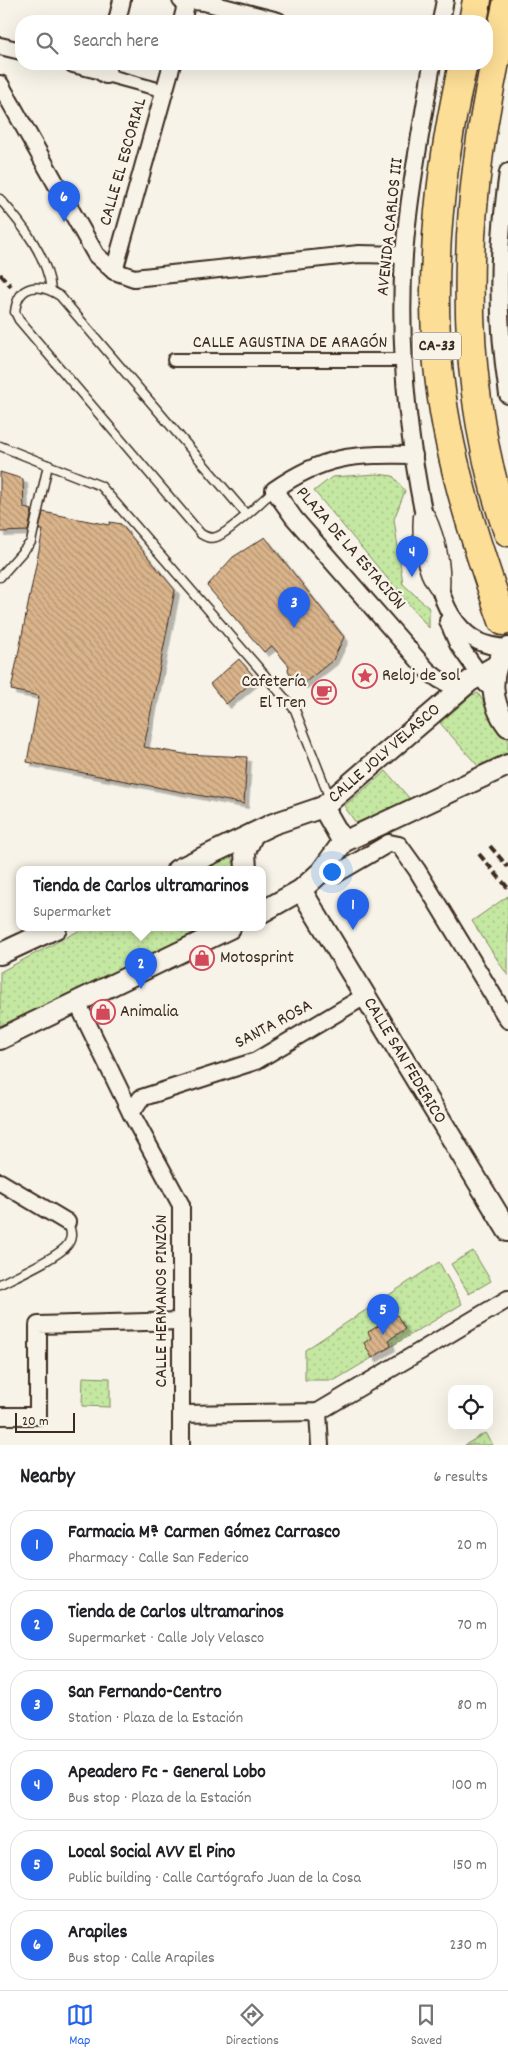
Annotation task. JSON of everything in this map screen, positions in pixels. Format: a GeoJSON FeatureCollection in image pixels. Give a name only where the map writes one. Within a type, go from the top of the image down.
{"type":"FeatureCollection","features":[{"type":"Feature","properties":{"kind":"highway"},"geometry":{"type":"LineString","coordinates":[[474,15],[477,0]]}},
{"type":"Feature","properties":{"kind":"highway","name":"CA-33"},"geometry":{"type":"LineString","coordinates":[[508,0],[479,152],[473,208],[470,312],[473,363],[486,447],[508,532]]}},
{"type":"Feature","properties":{"kind":"highway","name":"CA-33"},"geometry":{"type":"LineString","coordinates":[[462,70],[448,144],[438,241],[436,320],[438,366],[453,452],[468,519],[504,621]]}},
{"type":"Feature","properties":{"kind":"street"},"geometry":{"type":"LineString","coordinates":[[118,15],[122,0]]}},
{"type":"Feature","properties":{"kind":"street"},"geometry":{"type":"LineString","coordinates":[[183,15],[184,0],[204,2],[255,15]]}},
{"type":"Feature","properties":{"kind":"street"},"geometry":{"type":"LineString","coordinates":[[442,15],[445,0]]}},
{"type":"Feature","properties":{"kind":"street"},"geometry":{"type":"LineString","coordinates":[[0,46],[15,50]]}},
{"type":"Feature","properties":{"kind":"street"},"geometry":{"type":"LineString","coordinates":[[110,70],[165,92]]}},
{"type":"Feature","properties":{"kind":"street","name":"CALLE EL ESCORIAL"},"geometry":{"type":"LineString","coordinates":[[114,271],[170,70]]}},
{"type":"Feature","properties":{"kind":"street","name":"AVENIDA CARLOS III"},"geometry":{"type":"LineString","coordinates":[[414,455],[405,360],[402,302],[404,255],[407,223],[431,70]]}},
{"type":"Feature","properties":{"kind":"street"},"geometry":{"type":"LineString","coordinates":[[0,84],[96,255],[114,271],[134,278],[359,254],[404,255]]}},
{"type":"Feature","properties":{"kind":"street"},"geometry":{"type":"LineString","coordinates":[[508,173],[500,246],[498,289],[508,395]]}},
{"type":"Feature","properties":{"kind":"street","name":"CALLE AGUSTINA DE ARAGÓN"},"geometry":{"type":"LineString","coordinates":[[174,360],[405,360]]}},
{"type":"Feature","properties":{"kind":"street","name":"PLAZA DE LA ESTACIÓN"},"geometry":{"type":"LineString","coordinates":[[414,455],[377,454],[339,458],[297,474],[274,490],[294,518],[427,670],[440,682],[454,684],[482,674]]}},
{"type":"Feature","properties":{"kind":"street"},"geometry":{"type":"LineString","coordinates":[[414,455],[421,497],[446,605],[447,618],[458,644],[482,674],[494,676],[494,696],[500,715],[508,726]]}},
{"type":"Feature","properties":{"kind":"street"},"geometry":{"type":"LineString","coordinates":[[446,605],[470,638],[492,646],[508,648]]}},
{"type":"Feature","properties":{"kind":"street"},"geometry":{"type":"LineString","coordinates":[[482,674],[508,648]]}},
{"type":"Feature","properties":{"kind":"street","name":"CALLE JOLY VELASCO"},"geometry":{"type":"LineString","coordinates":[[327,804],[482,674]]}},
{"type":"Feature","properties":{"kind":"street"},"geometry":{"type":"LineString","coordinates":[[266,910],[296,894],[321,872],[343,842],[508,766]]}},
{"type":"Feature","properties":{"kind":"street"},"geometry":{"type":"LineString","coordinates":[[185,866],[273,824],[327,804],[343,842]]}},
{"type":"Feature","properties":{"kind":"street"},"geometry":{"type":"LineString","coordinates":[[246,866],[245,852],[253,834]]}},
{"type":"Feature","properties":{"kind":"street"},"geometry":{"type":"LineString","coordinates":[[321,872],[336,874],[383,846],[395,843],[404,850],[508,1020]]}},
{"type":"Feature","properties":{"kind":"street"},"geometry":{"type":"LineString","coordinates":[[266,895],[269,897],[296,894]]}},
{"type":"Feature","properties":{"kind":"street","name":"CALLE SAN FEDERICO"},"geometry":{"type":"LineString","coordinates":[[296,894],[365,996],[508,1231]]}},
{"type":"Feature","properties":{"kind":"street"},"geometry":{"type":"LineString","coordinates":[[0,954],[50,931]]}},
{"type":"Feature","properties":{"kind":"street"},"geometry":{"type":"LineString","coordinates":[[0,1039],[224,931]]}},
{"type":"Feature","properties":{"kind":"street","name":"SANTA ROSA"},"geometry":{"type":"LineString","coordinates":[[131,1113],[141,1098],[256,1061],[365,996]]}},
{"type":"Feature","properties":{"kind":"street","name":"CALLE HERMANOS PINZÓN"},"geometry":{"type":"LineString","coordinates":[[77,1002],[131,1113],[181,1205],[181,1445]]}},
{"type":"Feature","properties":{"kind":"street"},"geometry":{"type":"LineString","coordinates":[[0,1182],[67,1222]]}},
{"type":"Feature","properties":{"kind":"street"},"geometry":{"type":"LineString","coordinates":[[182,1414],[318,1412],[508,1299]]}},
{"type":"Feature","properties":{"kind":"street"},"geometry":{"type":"LineString","coordinates":[[0,1416],[38,1416],[38,1325],[182,1321]]}},
{"type":"Feature","properties":{"kind":"street"},"geometry":{"type":"LineString","coordinates":[[318,1412],[320,1445]]}},
{"type":"Feature","properties":{"kind":"lane"},"geometry":{"type":"LineString","coordinates":[[0,199],[31,241],[47,269],[51,290]]}},
{"type":"Feature","properties":{"kind":"lane"},"geometry":{"type":"LineString","coordinates":[[246,514],[60,296],[51,290],[41,287],[25,291],[16,304],[15,312],[18,320],[196,529],[205,536],[215,538],[246,514],[274,490]]}},
{"type":"Feature","properties":{"kind":"lane"},"geometry":{"type":"LineString","coordinates":[[0,446],[101,486],[285,696],[295,710],[327,804]]}},
{"type":"Feature","properties":{"kind":"lane"},"geometry":{"type":"LineString","coordinates":[[0,577],[31,542],[48,465]]}},
{"type":"Feature","properties":{"kind":"lane"},"geometry":{"type":"LineString","coordinates":[[0,1284],[64,1250],[71,1234],[67,1222]]}},
{"type":"Feature","properties":{"kind":"green space"},"geometry":{"type":"Polygon","coordinates":[[[377,474],[393,476],[405,491],[394,519],[403,584],[429,608],[429,628],[314,491],[332,477],[377,474]]]}},
{"type":"Feature","properties":{"kind":"green space"},"geometry":{"type":"Polygon","coordinates":[[[478,693],[497,724],[508,735],[508,752],[478,766],[440,723],[472,695],[478,693]]]}},
{"type":"Feature","properties":{"kind":"green space"},"geometry":{"type":"Polygon","coordinates":[[[386,771],[410,799],[356,823],[344,806],[386,771]]]}},
{"type":"Feature","properties":{"kind":"green space"},"geometry":{"type":"Polygon","coordinates":[[[227,856],[232,858],[236,866],[203,866],[227,856]]]}},
{"type":"Feature","properties":{"kind":"green space"},"geometry":{"type":"Polygon","coordinates":[[[508,896],[508,976],[472,921],[508,896]]]}},
{"type":"Feature","properties":{"kind":"green space"},"geometry":{"type":"Polygon","coordinates":[[[78,931],[204,931],[0,1033],[0,972],[78,931]]]}},
{"type":"Feature","properties":{"kind":"green space"},"geometry":{"type":"Polygon","coordinates":[[[473,1251],[491,1281],[469,1294],[451,1264],[473,1251]]]}},
{"type":"Feature","properties":{"kind":"green space"},"geometry":{"type":"Polygon","coordinates":[[[439,1262],[462,1304],[335,1380],[305,1380],[305,1350],[439,1262]]]}},
{"type":"Feature","properties":{"kind":"green space"},"geometry":{"type":"Polygon","coordinates":[[[83,1377],[110,1378],[110,1407],[82,1406],[83,1377]]]}},
{"type":"Feature","properties":{"kind":"green space"},"geometry":{"type":"Polygon","coordinates":[[[485,1433],[493,1445],[465,1445],[485,1433]]]}},
{"type":"Feature","properties":{"kind":"building"},"geometry":{"type":"Polygon","coordinates":[[[0,472],[23,479],[24,508],[32,510],[28,531],[0,532],[0,472]]]}},
{"type":"Feature","properties":{"kind":"building"},"geometry":{"type":"Polygon","coordinates":[[[43,512],[109,525],[110,522],[121,524],[175,590],[144,747],[184,754],[247,757],[244,804],[27,762],[39,696],[11,690],[43,530],[39,530],[43,512]]]}},
{"type":"Feature","properties":{"kind":"building"},"geometry":{"type":"Polygon","coordinates":[[[265,537],[344,637],[333,660],[303,684],[293,681],[288,670],[289,666],[272,646],[264,652],[207,586],[233,557],[265,537]]]}},
{"type":"Feature","properties":{"kind":"building"},"geometry":{"type":"Polygon","coordinates":[[[239,659],[256,679],[226,704],[210,684],[239,659]]]}},
{"type":"Feature","properties":{"kind":"building"},"geometry":{"type":"Polygon","coordinates":[[[397,1315],[405,1329],[389,1340],[391,1346],[372,1358],[364,1343],[371,1338],[368,1332],[397,1315]]]}},
{"type":"Feature","properties":{"kind":"railway"},"geometry":{"type":"LineString","coordinates":[[0,274],[11,286]]}},
{"type":"Feature","properties":{"kind":"railway"},"geometry":{"type":"LineString","coordinates":[[490,846],[508,867]]}},
{"type":"Feature","properties":{"kind":"railway"},"geometry":{"type":"LineString","coordinates":[[479,854],[508,888]]}},
{"type":"Feature","properties":{"kind":"place","name":"Arapiles"},"geometry":{"type":"Point","coordinates":[64,222]}},
{"type":"Feature","properties":{"kind":"place","name":"Apeadero Fc - General Lobo"},"geometry":{"type":"Point","coordinates":[412,577]}},
{"type":"Feature","properties":{"kind":"place","name":"San Fernando-Centro"},"geometry":{"type":"Point","coordinates":[294,628]}},
{"type":"Feature","properties":{"kind":"place","name":"Reloj de sol"},"geometry":{"type":"Point","coordinates":[365,676]}},
{"type":"Feature","properties":{"kind":"place","name":"Cafetería El Tren"},"geometry":{"type":"Point","coordinates":[324,692]}},
{"type":"Feature","properties":{"kind":"place","name":"Farmacia Mª Carmen Gómez Carrasco"},"geometry":{"type":"Point","coordinates":[353,930]}},
{"type":"Feature","properties":{"kind":"place","name":"Motosprint"},"geometry":{"type":"Point","coordinates":[202,958]}},
{"type":"Feature","properties":{"kind":"place","name":"Tienda de Carlos ultramarinos"},"geometry":{"type":"Point","coordinates":[141,989]}},
{"type":"Feature","properties":{"kind":"place","name":"Animalia"},"geometry":{"type":"Point","coordinates":[103,1012]}},
{"type":"Feature","properties":{"kind":"place","name":"Local Social AVV El Pino"},"geometry":{"type":"Point","coordinates":[383,1335]}}]}
